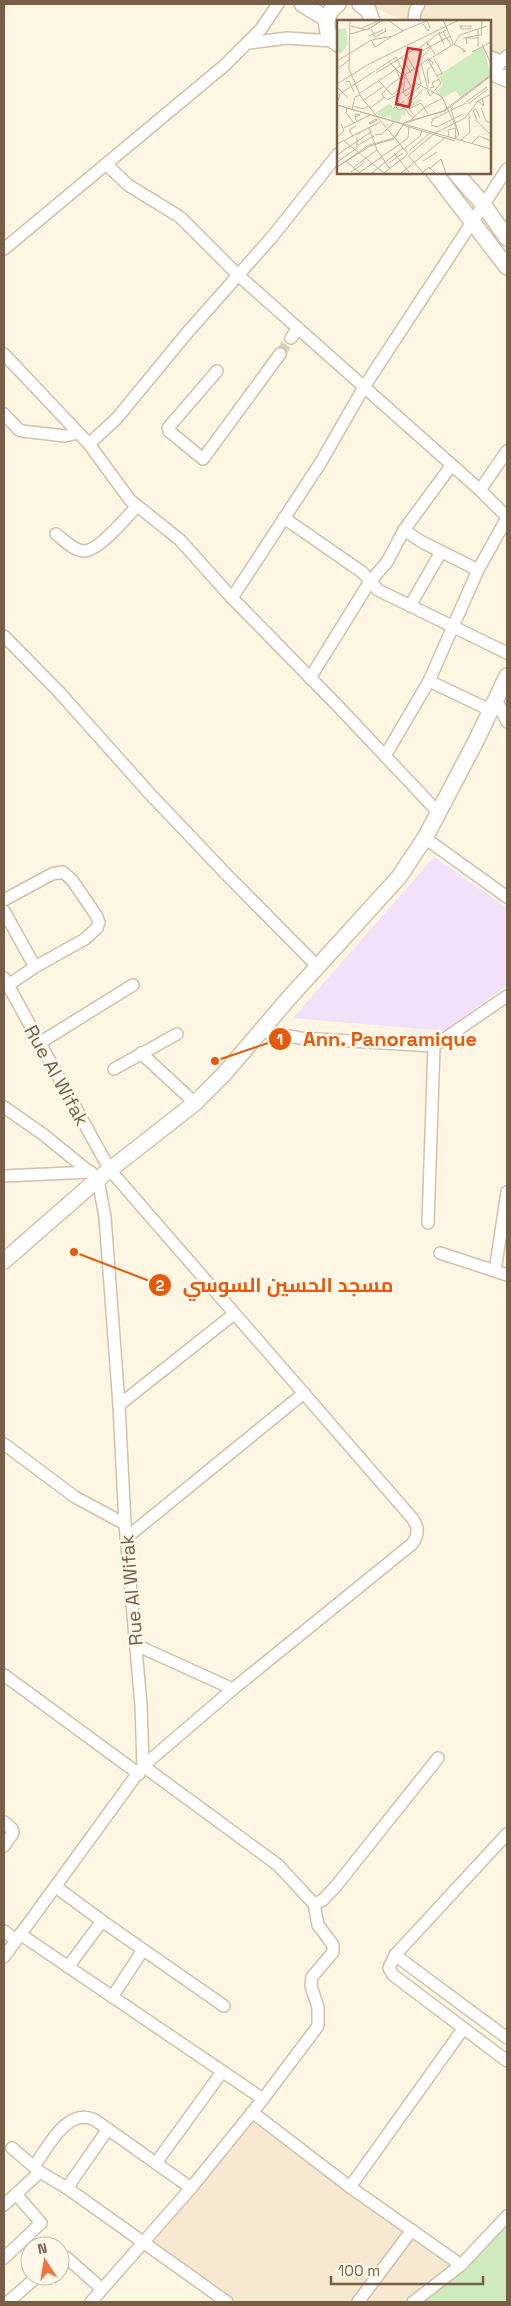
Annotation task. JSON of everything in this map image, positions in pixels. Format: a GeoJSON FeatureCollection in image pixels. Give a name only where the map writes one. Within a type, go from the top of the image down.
{"type":"FeatureCollection","features":[{"type":"Feature","properties":{"kind":"street"},"geometry":{"type":"LineString","coordinates":[[4,249],[225,65],[249,43],[278,4]]}},
{"type":"Feature","properties":{"kind":"street"},"geometry":{"type":"LineString","coordinates":[[302,4],[327,19]]}},
{"type":"Feature","properties":{"kind":"street"},"geometry":{"type":"LineString","coordinates":[[336,42],[327,31],[327,19],[332,9],[338,4]]}},
{"type":"Feature","properties":{"kind":"street"},"geometry":{"type":"LineString","coordinates":[[414,20],[415,11],[419,4]]}},
{"type":"Feature","properties":{"kind":"street"},"geometry":{"type":"LineString","coordinates":[[364,5],[372,20]]}},
{"type":"Feature","properties":{"kind":"street"},"geometry":{"type":"LineString","coordinates":[[249,43],[287,38],[336,42]]}},
{"type":"Feature","properties":{"kind":"street"},"geometry":{"type":"LineString","coordinates":[[491,57],[504,58]]}},
{"type":"Feature","properties":{"kind":"street"},"geometry":{"type":"LineString","coordinates":[[491,72],[504,58]]}},
{"type":"Feature","properties":{"kind":"street"},"geometry":{"type":"LineString","coordinates":[[491,73],[507,79]]}},
{"type":"Feature","properties":{"kind":"street"},"geometry":{"type":"LineString","coordinates":[[89,444],[117,418],[272,237],[337,155]]}},
{"type":"Feature","properties":{"kind":"street"},"geometry":{"type":"LineString","coordinates":[[106,164],[128,185],[180,217],[238,275],[480,490],[507,517],[478,570],[452,625],[429,681],[385,756]]}},
{"type":"Feature","properties":{"kind":"street"},"geometry":{"type":"LineString","coordinates":[[232,598],[321,462],[364,387],[482,204],[507,169]]}},
{"type":"Feature","properties":{"kind":"street"},"geometry":{"type":"LineString","coordinates":[[436,174],[507,267]]}},
{"type":"Feature","properties":{"kind":"street"},"geometry":{"type":"LineString","coordinates":[[457,174],[507,238]]}},
{"type":"Feature","properties":{"kind":"street"},"geometry":{"type":"LineString","coordinates":[[291,338],[298,328]]}},
{"type":"Feature","properties":{"kind":"street"},"geometry":{"type":"LineString","coordinates":[[4,354],[89,444],[136,507],[180,540],[232,598],[438,812]]}},
{"type":"Feature","properties":{"kind":"street"},"geometry":{"type":"LineString","coordinates":[[217,371],[168,428],[169,431],[203,459],[280,354]]}},
{"type":"Feature","properties":{"kind":"street"},"geometry":{"type":"LineString","coordinates":[[4,414],[18,429],[22,430],[65,436],[78,432]]}},
{"type":"Feature","properties":{"kind":"street"},"geometry":{"type":"LineString","coordinates":[[480,490],[507,451]]}},
{"type":"Feature","properties":{"kind":"street"},"geometry":{"type":"LineString","coordinates":[[310,678],[370,583],[387,562],[404,530],[452,466]]}},
{"type":"Feature","properties":{"kind":"street"},"geometry":{"type":"LineString","coordinates":[[56,534],[74,548],[84,551],[94,548],[106,539],[136,507]]}},
{"type":"Feature","properties":{"kind":"street"},"geometry":{"type":"LineString","coordinates":[[284,518],[362,572],[378,590],[507,653]]}},
{"type":"Feature","properties":{"kind":"street"},"geometry":{"type":"LineString","coordinates":[[404,530],[441,552],[478,570]]}},
{"type":"Feature","properties":{"kind":"street"},"geometry":{"type":"LineString","coordinates":[[410,606],[441,552]]}},
{"type":"Feature","properties":{"kind":"street"},"geometry":{"type":"LineString","coordinates":[[4,636],[59,692],[150,794],[318,967]]}},
{"type":"Feature","properties":{"kind":"street"},"geometry":{"type":"LineString","coordinates":[[4,1261],[100,1174],[195,1103],[224,1074],[260,1031],[399,877],[438,812],[507,676]]}},
{"type":"Feature","properties":{"kind":"street"},"geometry":{"type":"LineString","coordinates":[[429,681],[493,705],[507,722]]}},
{"type":"Feature","properties":{"kind":"street"},"geometry":{"type":"LineString","coordinates":[[424,838],[507,897]]}},
{"type":"Feature","properties":{"kind":"street"},"geometry":{"type":"LineString","coordinates":[[4,900],[52,874],[63,872],[72,880],[96,914],[98,925],[92,934],[6,982]]}},
{"type":"Feature","properties":{"kind":"street"},"geometry":{"type":"LineString","coordinates":[[4,911],[35,967]]}},
{"type":"Feature","properties":{"kind":"street","name":"Rue Al Wifak"},"geometry":{"type":"LineString","coordinates":[[6,982],[40,1042],[100,1174],[119,1405],[126,1538],[141,1705],[141,1770]]}},
{"type":"Feature","properties":{"kind":"street"},"geometry":{"type":"LineString","coordinates":[[40,1042],[133,985]]}},
{"type":"Feature","properties":{"kind":"street"},"geometry":{"type":"LineString","coordinates":[[260,1031],[300,1038],[434,1046],[507,996]]}},
{"type":"Feature","properties":{"kind":"street"},"geometry":{"type":"LineString","coordinates":[[114,1070],[177,1034]]}},
{"type":"Feature","properties":{"kind":"street"},"geometry":{"type":"LineString","coordinates":[[428,1223],[434,1046]]}},
{"type":"Feature","properties":{"kind":"street"},"geometry":{"type":"LineString","coordinates":[[141,1054],[195,1103]]}},
{"type":"Feature","properties":{"kind":"street"},"geometry":{"type":"LineString","coordinates":[[4,1107],[100,1174],[173,1240],[234,1314],[412,1518],[416,1524],[418,1534],[412,1544],[320,1621],[233,1689],[141,1770],[4,1957]]}},
{"type":"Feature","properties":{"kind":"street"},"geometry":{"type":"LineString","coordinates":[[4,1176],[100,1174]]}},
{"type":"Feature","properties":{"kind":"street"},"geometry":{"type":"LineString","coordinates":[[495,1271],[507,1192]]}},
{"type":"Feature","properties":{"kind":"street"},"geometry":{"type":"LineString","coordinates":[[440,1254],[507,1275]]}},
{"type":"Feature","properties":{"kind":"street"},"geometry":{"type":"LineString","coordinates":[[119,1405],[234,1314]]}},
{"type":"Feature","properties":{"kind":"street"},"geometry":{"type":"LineString","coordinates":[[126,1538],[304,1394]]}},
{"type":"Feature","properties":{"kind":"street"},"geometry":{"type":"LineString","coordinates":[[4,1444],[74,1497],[125,1524]]}},
{"type":"Feature","properties":{"kind":"street"},"geometry":{"type":"LineString","coordinates":[[136,1645],[233,1689]]}},
{"type":"Feature","properties":{"kind":"street"},"geometry":{"type":"LineString","coordinates":[[4,1675],[278,1865],[314,1904],[318,1925],[333,1945],[333,1952],[312,1977],[311,1986],[318,2007],[318,2026],[191,2188],[91,2302]]}},
{"type":"Feature","properties":{"kind":"street"},"geometry":{"type":"LineString","coordinates":[[4,1688],[15,1683]]}},
{"type":"Feature","properties":{"kind":"street"},"geometry":{"type":"LineString","coordinates":[[314,1904],[323,1900],[336,1886],[438,1758]]}},
{"type":"Feature","properties":{"kind":"street"},"geometry":{"type":"LineString","coordinates":[[4,1822],[14,1833],[4,1846]]}},
{"type":"Feature","properties":{"kind":"street"},"geometry":{"type":"LineString","coordinates":[[507,1835],[395,1955],[389,1968],[393,1976],[507,2061]]}},
{"type":"Feature","properties":{"kind":"street"},"geometry":{"type":"LineString","coordinates":[[56,1887],[224,2006]]}},
{"type":"Feature","properties":{"kind":"street"},"geometry":{"type":"LineString","coordinates":[[68,1968],[102,1921]]}},
{"type":"Feature","properties":{"kind":"street"},"geometry":{"type":"LineString","coordinates":[[4,1931],[18,1937],[68,1968],[262,2099]]}},
{"type":"Feature","properties":{"kind":"street"},"geometry":{"type":"LineString","coordinates":[[112,1998],[143,1950]]}},
{"type":"Feature","properties":{"kind":"street"},"geometry":{"type":"LineString","coordinates":[[395,1955],[507,2038]]}},
{"type":"Feature","properties":{"kind":"street"},"geometry":{"type":"LineString","coordinates":[[350,2187],[463,2029]]}},
{"type":"Feature","properties":{"kind":"street"},"geometry":{"type":"LineString","coordinates":[[156,2163],[222,2072]]}},
{"type":"Feature","properties":{"kind":"street"},"geometry":{"type":"LineString","coordinates":[[252,2112],[350,2187],[461,2265]]}},
{"type":"Feature","properties":{"kind":"street"},"geometry":{"type":"LineString","coordinates":[[4,2205],[37,2169],[64,2126],[76,2117],[91,2117],[191,2188]]}},
{"type":"Feature","properties":{"kind":"street"},"geometry":{"type":"LineString","coordinates":[[66,2188],[108,2129]]}},
{"type":"Feature","properties":{"kind":"street"},"geometry":{"type":"LineString","coordinates":[[12,2148],[37,2169],[144,2242],[227,2302]]}},
{"type":"Feature","properties":{"kind":"street"},"geometry":{"type":"LineString","coordinates":[[4,2258],[42,2223],[16,2194]]}},
{"type":"Feature","properties":{"kind":"street"},"geometry":{"type":"LineString","coordinates":[[413,2302],[461,2265],[507,2216]]}},
{"type":"Feature","properties":{"kind":"street"},"geometry":{"type":"LineString","coordinates":[[358,2302],[412,2230]]}},
{"type":"Feature","properties":{"kind":"street"},"geometry":{"type":"LineString","coordinates":[[70,2261],[102,2290]]}},
{"type":"Feature","properties":{"kind":"street"},"geometry":{"type":"LineString","coordinates":[[8,2302],[26,2286]]}},
{"type":"Feature","properties":{"kind":"shaded area"},"geometry":{"type":"Polygon","coordinates":[[[366,4],[507,4],[507,68],[491,60],[491,20],[403,20],[366,4]]]}},
{"type":"Feature","properties":{"kind":"shaded area"},"geometry":{"type":"Polygon","coordinates":[[[434,857],[507,908],[507,985],[444,1031],[293,1018],[434,857]]]}},
{"type":"Feature","properties":{"kind":"shaded area"},"geometry":{"type":"Polygon","coordinates":[[[254,2109],[458,2264],[411,2302],[230,2302],[140,2246],[254,2109]]]}},
{"type":"Feature","properties":{"kind":"green space"},"geometry":{"type":"Polygon","coordinates":[[[507,2220],[507,2302],[415,2302],[507,2220]]]}},
{"type":"Feature","properties":{"kind":"tunnel"},"geometry":{"type":"LineString","coordinates":[[280,354],[291,338]]}},
{"type":"Feature","properties":{"kind":"place","name":"Ann. Panoramique"},"geometry":{"type":"Point","coordinates":[215,1061]}},
{"type":"Feature","properties":{"kind":"place","name":"مسجد الحسين السوسي"},"geometry":{"type":"Point","coordinates":[74,1252]}}]}
